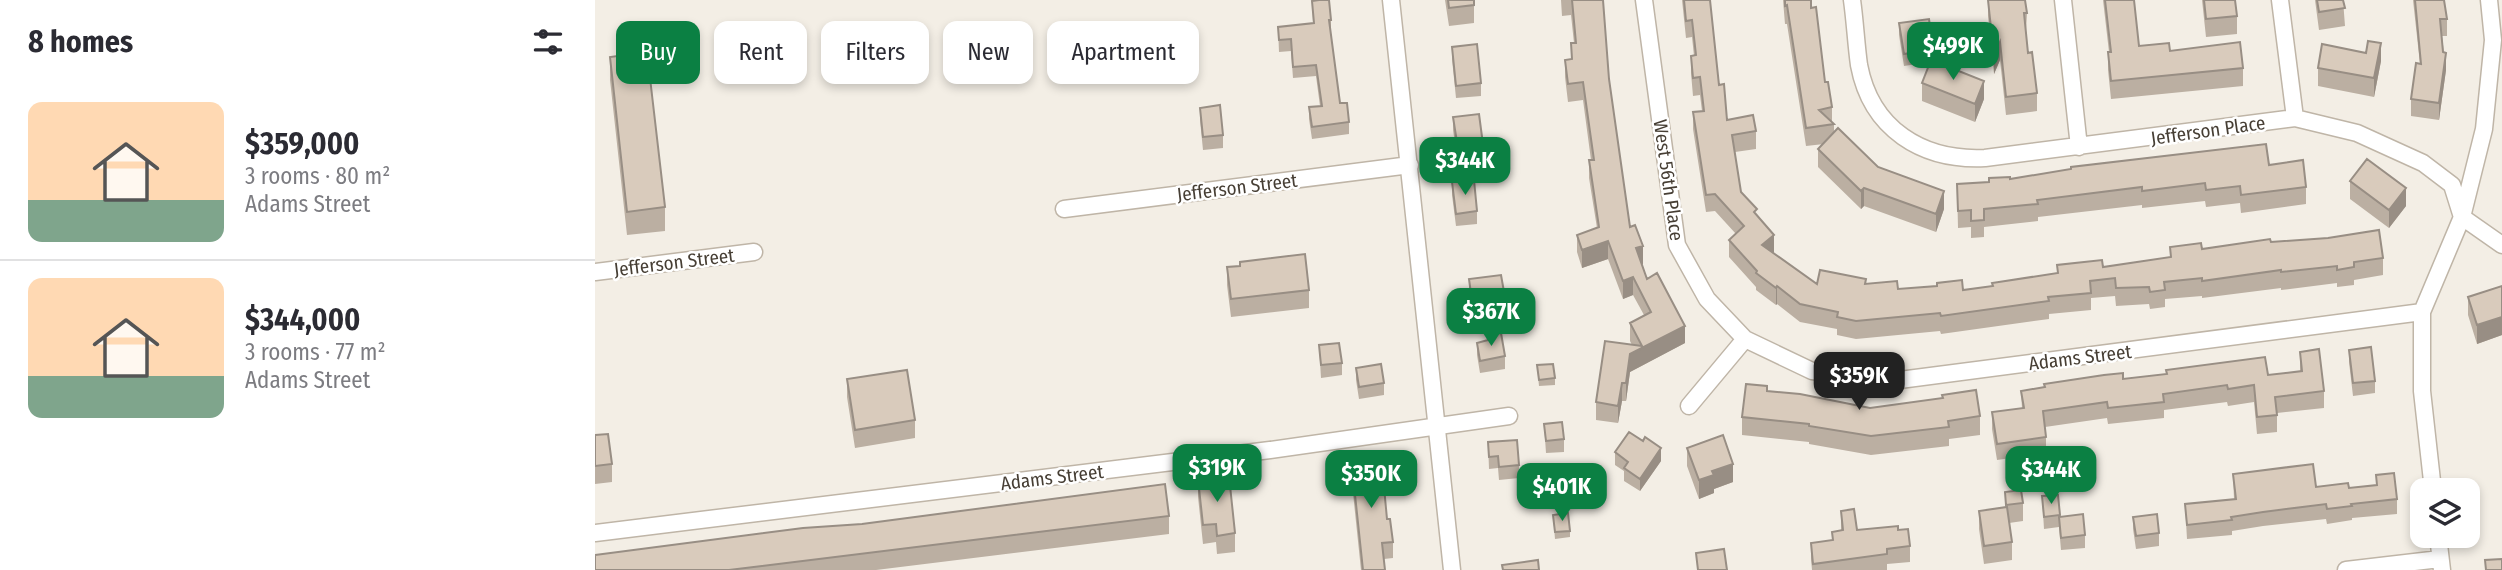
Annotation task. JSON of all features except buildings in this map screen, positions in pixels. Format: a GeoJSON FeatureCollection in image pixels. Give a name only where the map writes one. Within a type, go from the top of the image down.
{"type":"FeatureCollection","features":[{"type":"Feature","properties":{"kind":"street"},"geometry":{"type":"LineString","coordinates":[[1391,0],[1452,570]]}},
{"type":"Feature","properties":{"kind":"street","name":"West 56th Place"},"geometry":{"type":"LineString","coordinates":[[1644,0],[1677,244],[1707,299],[1745,339]]}},
{"type":"Feature","properties":{"kind":"street","name":"Jefferson Place"},"geometry":{"type":"LineString","coordinates":[[1853,0],[1860,65],[1874,107],[1889,125],[1918,146],[1941,156],[1965,159],[2079,147],[2295,118],[2357,133],[2423,163],[2452,185],[2462,217]]}},
{"type":"Feature","properties":{"kind":"street"},"geometry":{"type":"LineString","coordinates":[[2063,0],[2079,147]]}},
{"type":"Feature","properties":{"kind":"street"},"geometry":{"type":"LineString","coordinates":[[2280,0],[2295,118]]}},
{"type":"Feature","properties":{"kind":"street"},"geometry":{"type":"LineString","coordinates":[[2432,478],[2422,391],[2422,312],[2462,217],[2484,129],[2493,40],[2489,0]]}},
{"type":"Feature","properties":{"kind":"street","name":"Jefferson Street"},"geometry":{"type":"LineString","coordinates":[[1064,209],[1410,165]]}},
{"type":"Feature","properties":{"kind":"street"},"geometry":{"type":"LineString","coordinates":[[2462,217],[2502,244]]}},
{"type":"Feature","properties":{"kind":"street","name":"Jefferson Street"},"geometry":{"type":"LineString","coordinates":[[595,272],[754,251]]}},
{"type":"Feature","properties":{"kind":"street","name":"Adams Street"},"geometry":{"type":"LineString","coordinates":[[1745,339],[1812,371],[1892,381],[2422,312]]}},
{"type":"Feature","properties":{"kind":"street"},"geometry":{"type":"LineString","coordinates":[[1689,406],[1745,339]]}},
{"type":"Feature","properties":{"kind":"street","name":"Adams Street"},"geometry":{"type":"LineString","coordinates":[[595,533],[1436,428],[1509,416]]}},
{"type":"Feature","properties":{"kind":"street"},"geometry":{"type":"LineString","coordinates":[[2346,570],[2441,565]]}}]}
